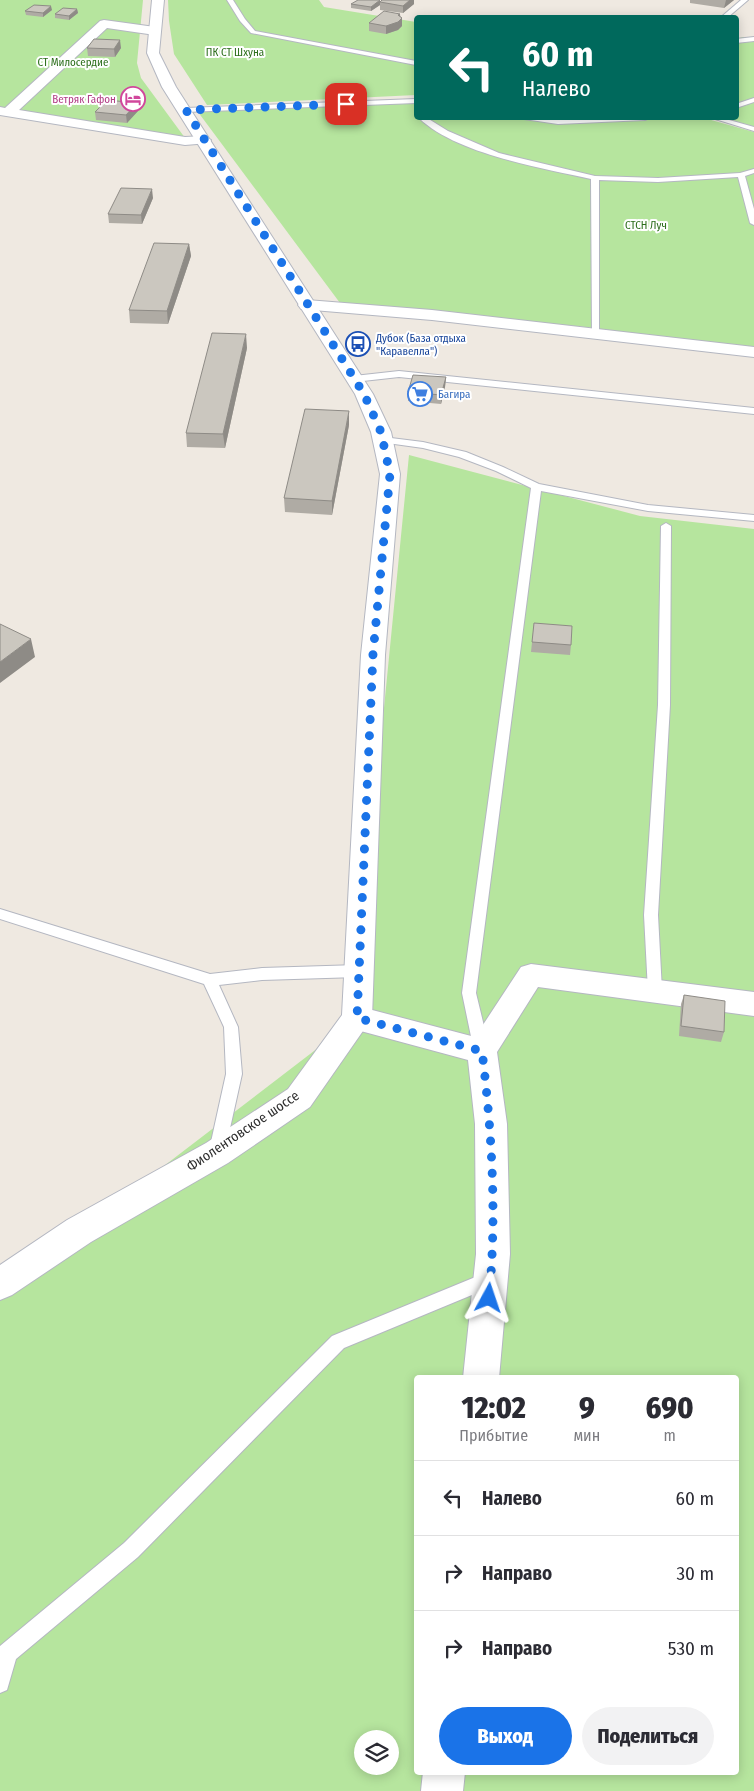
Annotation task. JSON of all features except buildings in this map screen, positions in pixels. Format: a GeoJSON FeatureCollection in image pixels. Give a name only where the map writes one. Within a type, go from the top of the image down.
{"type":"FeatureCollection","features":[{"type":"Feature","properties":{"kind":"main road"},"geometry":{"type":"LineString","coordinates":[[158,0],[153,53],[169,87],[186,110],[364,394],[383,440],[390,474],[373,654],[357,1018],[482,1051]]}},
{"type":"Feature","properties":{"kind":"main road"},"geometry":{"type":"LineString","coordinates":[[4,112],[104,24],[155,31]]}},
{"type":"Feature","properties":{"kind":"main road"},"geometry":{"type":"LineString","coordinates":[[4,112],[185,141],[204,140]]}},
{"type":"Feature","properties":{"kind":"main road"},"geometry":{"type":"LineString","coordinates":[[307,305],[432,315],[754,352]]}},
{"type":"Feature","properties":{"kind":"main road"},"geometry":{"type":"LineString","coordinates":[[481,1375],[493,1254],[491,1124],[482,1051],[531,975],[754,1004]]}},
{"type":"Feature","properties":{"kind":"main road","name":"Фиолентовское шоссе"},"geometry":{"type":"LineString","coordinates":[[0,1284],[79,1231],[217,1153],[298,1098],[357,1018]]}},
{"type":"Feature","properties":{"kind":"main road"},"geometry":{"type":"LineString","coordinates":[[442,1791],[444,1775]]}},
{"type":"Feature","properties":{"kind":"lane"},"geometry":{"type":"LineString","coordinates":[[230,0],[242,20],[253,32],[414,63]]}},
{"type":"Feature","properties":{"kind":"lane"},"geometry":{"type":"LineString","coordinates":[[727,15],[745,0]]}},
{"type":"Feature","properties":{"kind":"lane"},"geometry":{"type":"LineString","coordinates":[[739,41],[754,39]]}},
{"type":"Feature","properties":{"kind":"lane"},"geometry":{"type":"LineString","coordinates":[[739,105],[754,100]]}},
{"type":"Feature","properties":{"kind":"lane"},"geometry":{"type":"LineString","coordinates":[[186,110],[414,101]]}},
{"type":"Feature","properties":{"kind":"lane"},"geometry":{"type":"LineString","coordinates":[[402,102],[409,107]]}},
{"type":"Feature","properties":{"kind":"lane"},"geometry":{"type":"LineString","coordinates":[[426,120],[445,133],[497,155],[595,178],[658,180],[741,175],[754,171]]}},
{"type":"Feature","properties":{"kind":"lane"},"geometry":{"type":"LineString","coordinates":[[540,120],[558,122],[602,120]]}},
{"type":"Feature","properties":{"kind":"lane"},"geometry":{"type":"LineString","coordinates":[[723,120],[754,129]]}},
{"type":"Feature","properties":{"kind":"lane"},"geometry":{"type":"LineString","coordinates":[[741,175],[754,223]]}},
{"type":"Feature","properties":{"kind":"lane"},"geometry":{"type":"LineString","coordinates":[[595,178],[596,334]]}},
{"type":"Feature","properties":{"kind":"lane"},"geometry":{"type":"LineString","coordinates":[[354,379],[399,374],[754,412]]}},
{"type":"Feature","properties":{"kind":"lane"},"geometry":{"type":"LineString","coordinates":[[383,440],[414,442],[459,453],[506,470],[536,487],[648,508],[754,518]]}},
{"type":"Feature","properties":{"kind":"lane"},"geometry":{"type":"LineString","coordinates":[[482,1051],[469,993],[536,487]]}},
{"type":"Feature","properties":{"kind":"lane"},"geometry":{"type":"LineString","coordinates":[[655,991],[651,915],[664,705],[666,526]]}},
{"type":"Feature","properties":{"kind":"lane"},"geometry":{"type":"LineString","coordinates":[[0,914],[210,980],[262,974],[358,971]]}},
{"type":"Feature","properties":{"kind":"lane"},"geometry":{"type":"LineString","coordinates":[[210,980],[231,1027],[234,1074],[217,1153]]}},
{"type":"Feature","properties":{"kind":"lane"},"geometry":{"type":"LineString","coordinates":[[0,1683],[3,1656],[131,1550],[338,1342],[491,1279]]}},
{"type":"Feature","properties":{"kind":"green space","name":"СТ Милосердие"},"geometry":{"type":"Polygon","coordinates":[[[0,0],[143,0],[137,63],[141,78],[188,142],[0,114],[0,0]]]}},
{"type":"Feature","properties":{"kind":"green space","name":"ПК СТ Шхуна"},"geometry":{"type":"Polygon","coordinates":[[[168,0],[319,0],[324,7],[414,22],[414,95],[207,105],[174,54],[168,0]]]}},
{"type":"Feature","properties":{"kind":"green space"},"geometry":{"type":"Polygon","coordinates":[[[739,38],[754,39],[754,130],[716,120],[739,120],[739,38]]]}},
{"type":"Feature","properties":{"kind":"green space","name":"СТСН Луч"},"geometry":{"type":"Polygon","coordinates":[[[414,103],[414,120],[711,120],[754,132],[754,349],[585,327],[340,303],[198,112],[414,103]]]}},
{"type":"Feature","properties":{"kind":"green space"},"geometry":{"type":"Polygon","coordinates":[[[409,455],[640,516],[754,529],[754,1791],[0,1791],[0,1289],[79,1231],[357,1018],[358,971],[409,455]]]}},
{"type":"Feature","properties":{"kind":"place","name":"Ветряк Гафон"},"geometry":{"type":"Point","coordinates":[133,99]}},
{"type":"Feature","properties":{"kind":"place","name":"Дубок (База отдыха \"Каравелла\")"},"geometry":{"type":"Point","coordinates":[358,344]}},
{"type":"Feature","properties":{"kind":"place","name":"Багира"},"geometry":{"type":"Point","coordinates":[420,394]}},
{"type":"Feature","properties":{"kind":"route"},"geometry":{"type":"LineString","coordinates":[[346,104],[186,110],[364,394],[381,432],[390,474],[373,654],[357,1018],[482,1051],[491,1124],[493,1254],[489,1298]]}}]}
